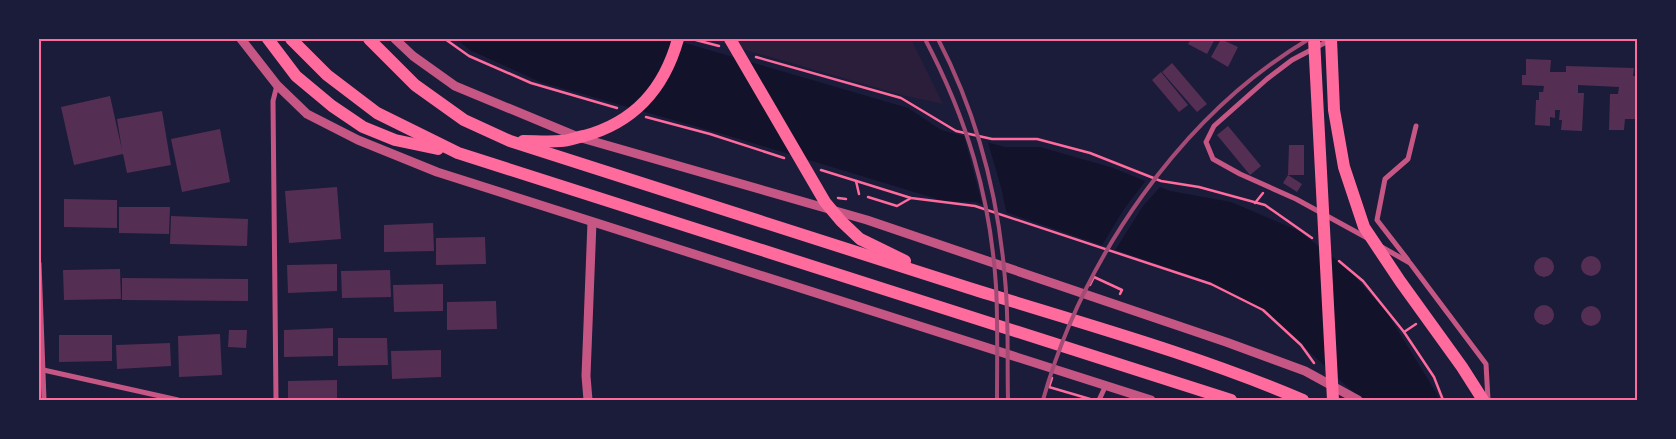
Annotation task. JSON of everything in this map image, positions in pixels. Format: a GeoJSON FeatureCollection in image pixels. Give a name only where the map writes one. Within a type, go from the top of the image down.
{"type":"FeatureCollection","features":[{"type":"Feature","properties":{"kind":"highway"},"geometry":{"type":"LineString","coordinates":[[268,39],[296,76],[332,106],[363,127],[394,140],[458,153],[1231,400]]}},
{"type":"Feature","properties":{"kind":"highway"},"geometry":{"type":"LineString","coordinates":[[291,39],[327,75],[377,113],[458,153]]}},
{"type":"Feature","properties":{"kind":"highway"},"geometry":{"type":"LineString","coordinates":[[369,39],[415,85],[464,120],[510,141],[1200,361],[1255,380],[1302,400]]}},
{"type":"Feature","properties":{"kind":"highway"},"geometry":{"type":"LineString","coordinates":[[510,141],[562,141],[600,131],[624,118],[645,101],[660,82],[672,60],[678,39]]}},
{"type":"Feature","properties":{"kind":"highway"},"geometry":{"type":"LineString","coordinates":[[1314,39],[1334,400]]}},
{"type":"Feature","properties":{"kind":"highway"},"geometry":{"type":"LineString","coordinates":[[1332,39],[1334,110],[1344,167],[1364,228],[1483,400]]}},
{"type":"Feature","properties":{"kind":"highway"},"geometry":{"type":"LineString","coordinates":[[725,43],[825,202],[841,222],[860,239],[943,280]]}},
{"type":"Feature","properties":{"kind":"street"},"geometry":{"type":"LineString","coordinates":[[241,39],[277,85],[307,114],[358,140],[437,172],[1151,400]]}},
{"type":"Feature","properties":{"kind":"street"},"geometry":{"type":"LineString","coordinates":[[396,39],[413,56],[455,86],[578,137],[867,220],[1226,342],[1305,371],[1358,400]]}},
{"type":"Feature","properties":{"kind":"street"},"geometry":{"type":"LineString","coordinates":[[1332,39],[1292,60],[1267,79],[1214,126],[1206,142],[1213,159],[1240,174],[1296,199],[1410,262]]}},
{"type":"Feature","properties":{"kind":"street"},"geometry":{"type":"LineString","coordinates":[[276,400],[273,101],[277,85]]}},
{"type":"Feature","properties":{"kind":"street"},"geometry":{"type":"LineString","coordinates":[[1416,126],[1408,159],[1386,179],[1377,220],[1486,364],[1488,400]]}},
{"type":"Feature","properties":{"kind":"street"},"geometry":{"type":"LineString","coordinates":[[588,400],[586,376],[592,222]]}},
{"type":"Feature","properties":{"kind":"street"},"geometry":{"type":"LineString","coordinates":[[39,263],[41,369],[44,400]]}},
{"type":"Feature","properties":{"kind":"street"},"geometry":{"type":"LineString","coordinates":[[41,369],[178,400]]}},
{"type":"Feature","properties":{"kind":"street"},"geometry":{"type":"LineString","coordinates":[[1099,400],[1106,385]]}},
{"type":"Feature","properties":{"kind":"path"},"geometry":{"type":"LineString","coordinates":[[445,39],[469,56],[531,83],[622,110]]}},
{"type":"Feature","properties":{"kind":"path"},"geometry":{"type":"LineString","coordinates":[[692,39],[725,43]]}},
{"type":"Feature","properties":{"kind":"path"},"geometry":{"type":"LineString","coordinates":[[749,55],[901,98],[956,131],[992,139],[1037,140],[1090,153],[1161,181],[1199,187],[1265,205],[1314,240]]}},
{"type":"Feature","properties":{"kind":"path"},"geometry":{"type":"LineString","coordinates":[[645,116],[785,158]]}},
{"type":"Feature","properties":{"kind":"path"},"geometry":{"type":"LineString","coordinates":[[820,170],[911,198],[974,206],[1211,284],[1263,310],[1301,345],[1318,369]]}},
{"type":"Feature","properties":{"kind":"path"},"geometry":{"type":"LineString","coordinates":[[856,181],[859,194]]}},
{"type":"Feature","properties":{"kind":"path"},"geometry":{"type":"LineString","coordinates":[[836,197],[846,199]]}},
{"type":"Feature","properties":{"kind":"path"},"geometry":{"type":"LineString","coordinates":[[868,197],[897,206],[911,198]]}},
{"type":"Feature","properties":{"kind":"path"},"geometry":{"type":"LineString","coordinates":[[1335,258],[1363,281],[1404,332],[1434,377],[1443,400]]}},
{"type":"Feature","properties":{"kind":"shaded area"},"geometry":{"type":"Polygon","coordinates":[[[456,39],[671,39],[908,108],[941,130],[1005,147],[1040,147],[1113,168],[1170,191],[1231,202],[1299,231],[1349,270],[1387,313],[1439,400],[1357,400],[1353,392],[1263,309],[1210,282],[976,202],[944,201],[733,137],[540,82],[470,50],[456,39]]]}},
{"type":"Feature","properties":{"kind":"shaded area"},"geometry":{"type":"Polygon","coordinates":[[[708,39],[911,39],[943,104],[902,95],[708,39]]]}},
{"type":"Feature","properties":{"kind":"pier"},"geometry":{"type":"Polygon","coordinates":[[[963,133],[987,139],[1007,215],[983,207],[963,133]]]}},
{"type":"Feature","properties":{"kind":"pier"},"geometry":{"type":"Polygon","coordinates":[[[1147,179],[1162,185],[1143,206],[1114,252],[1101,247],[1124,209],[1147,179]]]}},
{"type":"Feature","properties":{"kind":"building"},"geometry":{"type":"Polygon","coordinates":[[[1191,39],[1215,39],[1207,54],[1188,44],[1191,39]]]}},
{"type":"Feature","properties":{"kind":"building"},"geometry":{"type":"Polygon","coordinates":[[[1221,39],[1238,47],[1228,67],[1211,57],[1221,39]]]}},
{"type":"Feature","properties":{"kind":"building"},"geometry":{"type":"Polygon","coordinates":[[[1526,59],[1551,60],[1550,72],[1566,72],[1566,66],[1634,68],[1633,76],[1637,76],[1637,119],[1625,119],[1624,130],[1609,130],[1610,94],[1618,94],[1619,87],[1578,85],[1578,93],[1584,93],[1582,131],[1561,130],[1560,110],[1555,110],[1555,118],[1550,117],[1550,126],[1535,125],[1536,100],[1539,100],[1539,92],[1543,92],[1544,86],[1522,85],[1522,75],[1526,75],[1526,59]]]}},
{"type":"Feature","properties":{"kind":"building"},"geometry":{"type":"Polygon","coordinates":[[[1172,63],[1207,104],[1197,112],[1162,72],[1172,63]]]}},
{"type":"Feature","properties":{"kind":"building"},"geometry":{"type":"Polygon","coordinates":[[[1161,72],[1188,105],[1179,112],[1152,80],[1161,72]]]}},
{"type":"Feature","properties":{"kind":"building"},"geometry":{"type":"Polygon","coordinates":[[[110,96],[122,150],[117,119],[162,111],[171,165],[127,173],[123,154],[74,165],[61,107],[110,96]]]}},
{"type":"Feature","properties":{"kind":"building"},"geometry":{"type":"Polygon","coordinates":[[[1228,126],[1261,166],[1250,175],[1217,135],[1228,126]]]}},
{"type":"Feature","properties":{"kind":"building"},"geometry":{"type":"Polygon","coordinates":[[[220,129],[230,182],[182,192],[171,139],[220,129]]]}},
{"type":"Feature","properties":{"kind":"building"},"geometry":{"type":"Polygon","coordinates":[[[1289,145],[1304,145],[1304,175],[1288,175],[1289,145]]]}},
{"type":"Feature","properties":{"kind":"building"},"geometry":{"type":"Polygon","coordinates":[[[1288,175],[1302,184],[1297,192],[1283,183],[1288,175]]]}},
{"type":"Feature","properties":{"kind":"building"},"geometry":{"type":"Polygon","coordinates":[[[337,187],[341,239],[289,243],[285,191],[337,187]]]}},
{"type":"Feature","properties":{"kind":"building"},"geometry":{"type":"Polygon","coordinates":[[[64,199],[117,200],[117,228],[64,227],[64,199]]]}},
{"type":"Feature","properties":{"kind":"building"},"geometry":{"type":"Polygon","coordinates":[[[119,207],[170,207],[169,234],[119,233],[119,207]]]}},
{"type":"Feature","properties":{"kind":"building"},"geometry":{"type":"Polygon","coordinates":[[[171,216],[248,219],[247,246],[170,244],[171,216]]]}},
{"type":"Feature","properties":{"kind":"building"},"geometry":{"type":"Polygon","coordinates":[[[433,223],[434,251],[384,252],[384,225],[433,223]]]}},
{"type":"Feature","properties":{"kind":"building"},"geometry":{"type":"Polygon","coordinates":[[[485,237],[486,264],[436,265],[436,238],[485,237]]]}},
{"type":"Feature","properties":{"kind":"building"},"geometry":{"type":"Polygon","coordinates":[[[1591,256],[1598,259],[1601,266],[1598,273],[1591,276],[1584,273],[1581,266],[1584,259],[1591,256]]]}},
{"type":"Feature","properties":{"kind":"building"},"geometry":{"type":"Polygon","coordinates":[[[1544,257],[1551,260],[1554,267],[1551,274],[1544,277],[1537,274],[1534,267],[1537,260],[1544,257]]]}},
{"type":"Feature","properties":{"kind":"building"},"geometry":{"type":"Polygon","coordinates":[[[337,264],[337,291],[288,293],[287,265],[337,264]]]}},
{"type":"Feature","properties":{"kind":"building"},"geometry":{"type":"Polygon","coordinates":[[[120,269],[121,299],[64,300],[63,270],[120,269]]]}},
{"type":"Feature","properties":{"kind":"building"},"geometry":{"type":"Polygon","coordinates":[[[390,270],[391,297],[342,298],[341,271],[390,270]]]}},
{"type":"Feature","properties":{"kind":"building"},"geometry":{"type":"Polygon","coordinates":[[[122,278],[248,279],[248,301],[122,300],[122,278]]]}},
{"type":"Feature","properties":{"kind":"building"},"geometry":{"type":"Polygon","coordinates":[[[443,284],[443,311],[394,312],[393,285],[443,284]]]}},
{"type":"Feature","properties":{"kind":"building"},"geometry":{"type":"Polygon","coordinates":[[[496,301],[497,329],[447,330],[447,302],[496,301]]]}},
{"type":"Feature","properties":{"kind":"building"},"geometry":{"type":"Polygon","coordinates":[[[1544,305],[1551,308],[1554,315],[1551,322],[1544,325],[1537,322],[1534,315],[1537,308],[1544,305]]]}},
{"type":"Feature","properties":{"kind":"building"},"geometry":{"type":"Polygon","coordinates":[[[1591,306],[1598,309],[1601,316],[1598,323],[1591,326],[1584,323],[1581,316],[1584,309],[1591,306]]]}},
{"type":"Feature","properties":{"kind":"building"},"geometry":{"type":"Polygon","coordinates":[[[333,328],[333,356],[284,357],[284,330],[333,328]]]}},
{"type":"Feature","properties":{"kind":"building"},"geometry":{"type":"Polygon","coordinates":[[[229,330],[247,330],[246,348],[228,347],[229,330]]]}},
{"type":"Feature","properties":{"kind":"building"},"geometry":{"type":"Polygon","coordinates":[[[220,334],[222,375],[179,377],[178,336],[220,334]]]}},
{"type":"Feature","properties":{"kind":"building"},"geometry":{"type":"Polygon","coordinates":[[[59,335],[112,335],[112,361],[59,362],[59,335]]]}},
{"type":"Feature","properties":{"kind":"building"},"geometry":{"type":"Polygon","coordinates":[[[338,338],[387,338],[388,365],[338,366],[338,338]]]}},
{"type":"Feature","properties":{"kind":"building"},"geometry":{"type":"Polygon","coordinates":[[[170,343],[171,366],[117,369],[116,345],[170,343]]]}},
{"type":"Feature","properties":{"kind":"building"},"geometry":{"type":"Polygon","coordinates":[[[441,350],[441,377],[392,379],[391,351],[441,350]]]}},
{"type":"Feature","properties":{"kind":"building"},"geometry":{"type":"Polygon","coordinates":[[[337,380],[337,400],[288,400],[288,381],[337,380]]]}},
{"type":"Feature","properties":{"kind":"building"},"geometry":{"type":"Polygon","coordinates":[[[389,398],[389,400],[340,400],[340,399],[389,398]]]}},
{"type":"Feature","properties":{"kind":"railway"},"geometry":{"type":"LineString","coordinates":[[925,39],[953,99],[974,158],[982,189],[993,253],[996,286],[997,400]]}},
{"type":"Feature","properties":{"kind":"railway"},"geometry":{"type":"LineString","coordinates":[[938,39],[964,96],[984,155],[991,185],[1002,247],[1006,294],[1008,400]]}},
{"type":"Feature","properties":{"kind":"railway"},"geometry":{"type":"LineString","coordinates":[[1043,400],[1061,347],[1083,294],[1111,243],[1143,195],[1179,149],[1219,108],[1262,71],[1309,39]]}}]}
